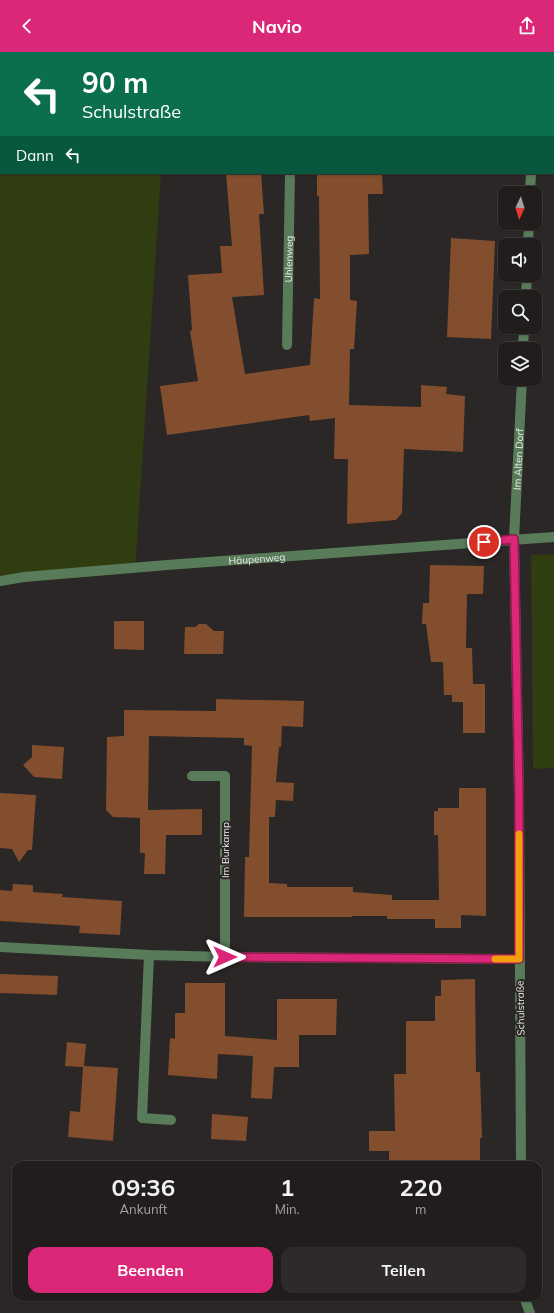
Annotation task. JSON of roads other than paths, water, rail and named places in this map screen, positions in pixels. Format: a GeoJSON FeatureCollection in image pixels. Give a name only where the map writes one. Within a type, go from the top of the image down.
{"type":"FeatureCollection","features":[{"type":"Feature","properties":{"kind":"street","name":"Uhlenweg"},"geometry":{"type":"LineString","coordinates":[[287,345],[290,174]]}},
{"type":"Feature","properties":{"kind":"street"},"geometry":{"type":"LineString","coordinates":[[530,186],[531,174]]}},
{"type":"Feature","properties":{"kind":"street","name":"Im Alten Dorf"},"geometry":{"type":"LineString","coordinates":[[514,539],[522,386]]}},
{"type":"Feature","properties":{"kind":"street","name":"Häupenweg"},"geometry":{"type":"LineString","coordinates":[[0,581],[24,577],[167,565],[554,537]]}},
{"type":"Feature","properties":{"kind":"street","name":"Schulstraße"},"geometry":{"type":"LineString","coordinates":[[514,539],[519,795],[521,1161]]}},
{"type":"Feature","properties":{"kind":"street","name":"Im Burkamp"},"geometry":{"type":"LineString","coordinates":[[192,776],[225,776],[225,957]]}},
{"type":"Feature","properties":{"kind":"street"},"geometry":{"type":"LineString","coordinates":[[0,947],[149,956],[519,959]]}},
{"type":"Feature","properties":{"kind":"street"},"geometry":{"type":"LineString","coordinates":[[149,956],[142,1118],[171,1120]]}},
{"type":"Feature","properties":{"kind":"street"},"geometry":{"type":"LineString","coordinates":[[526,1301],[530,1313]]}}]}
